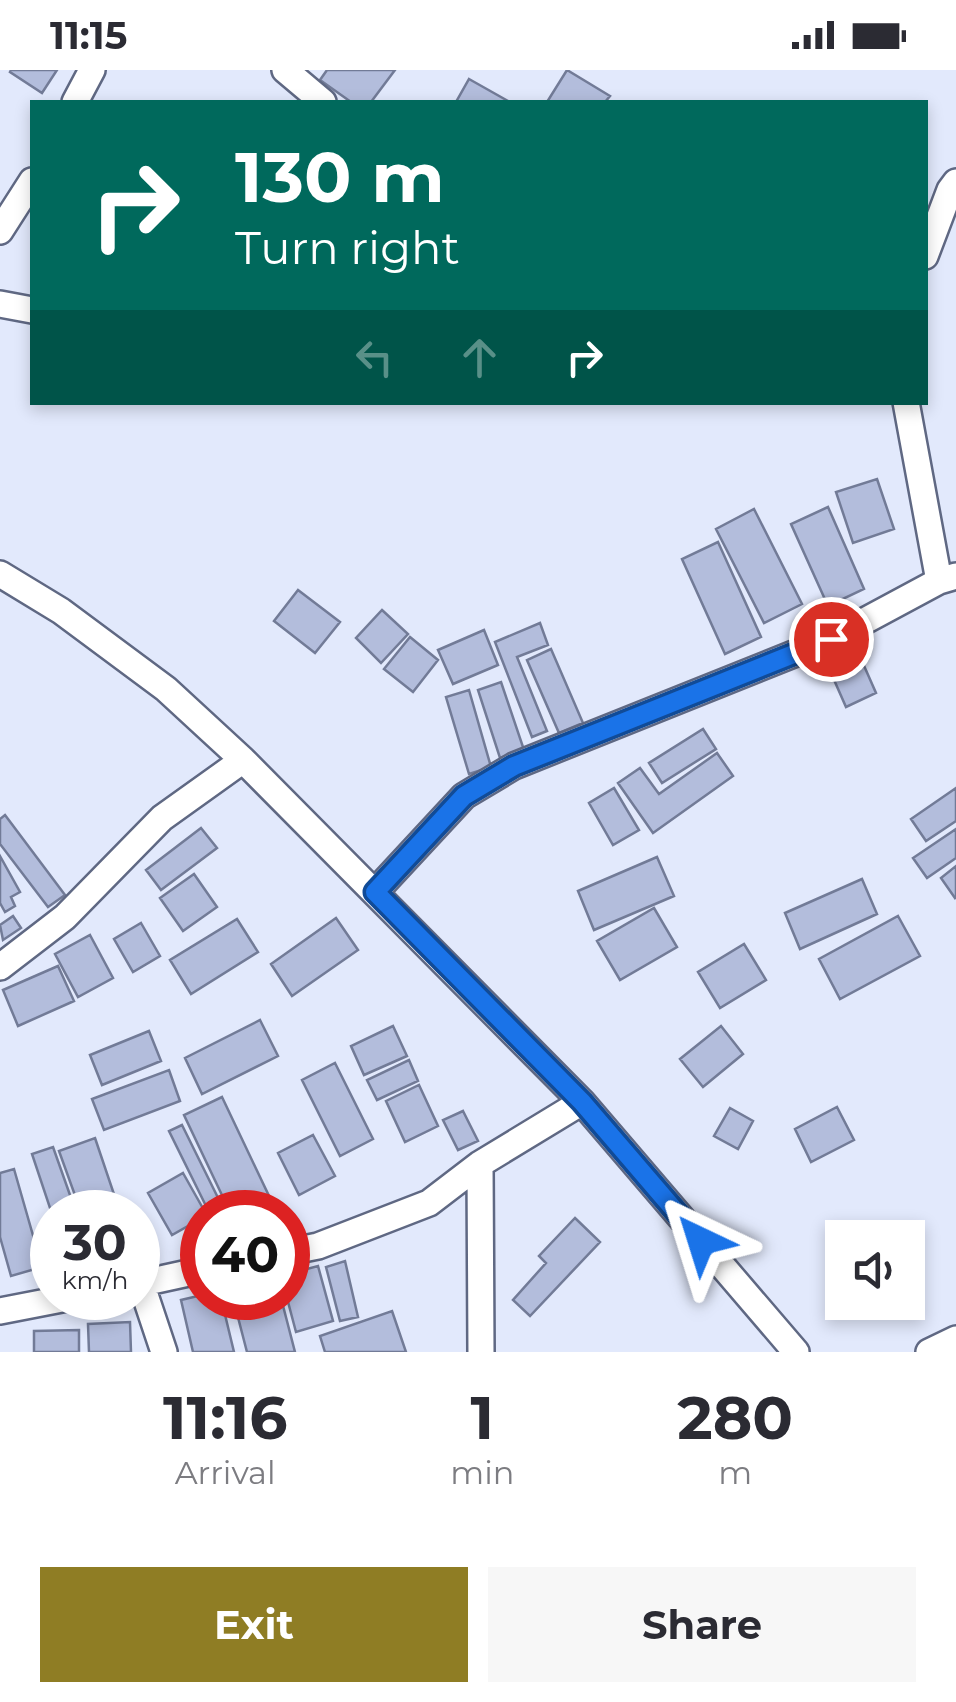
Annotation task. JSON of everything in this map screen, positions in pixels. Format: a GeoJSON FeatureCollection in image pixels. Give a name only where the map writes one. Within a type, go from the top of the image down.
{"type":"FeatureCollection","features":[{"type":"Feature","properties":{"kind":"street"},"geometry":{"type":"LineString","coordinates":[[76,100],[92,70]]}},
{"type":"Feature","properties":{"kind":"street"},"geometry":{"type":"LineString","coordinates":[[284,70],[321,100]]}},
{"type":"Feature","properties":{"kind":"street"},"geometry":{"type":"LineString","coordinates":[[928,248],[956,182]]}},
{"type":"Feature","properties":{"kind":"street"},"geometry":{"type":"LineString","coordinates":[[0,231],[30,184]]}},
{"type":"Feature","properties":{"kind":"street"},"geometry":{"type":"LineString","coordinates":[[0,304],[30,310]]}},
{"type":"Feature","properties":{"kind":"street"},"geometry":{"type":"LineString","coordinates":[[375,892],[464,796],[514,766],[831,639],[948,578],[907,405]]}},
{"type":"Feature","properties":{"kind":"street"},"geometry":{"type":"LineString","coordinates":[[0,574],[61,611],[166,688],[242,760],[582,1102],[796,1352]]}},
{"type":"Feature","properties":{"kind":"street"},"geometry":{"type":"LineString","coordinates":[[0,966],[65,917],[162,818],[242,760]]}},
{"type":"Feature","properties":{"kind":"street"},"geometry":{"type":"LineString","coordinates":[[310,1248],[429,1203],[480,1164],[582,1102]]}},
{"type":"Feature","properties":{"kind":"street"},"geometry":{"type":"LineString","coordinates":[[480,1164],[481,1352]]}},
{"type":"Feature","properties":{"kind":"street"},"geometry":{"type":"LineString","coordinates":[[0,1311],[30,1305]]}},
{"type":"Feature","properties":{"kind":"street"},"geometry":{"type":"LineString","coordinates":[[152,1320],[164,1352]]}},
{"type":"Feature","properties":{"kind":"street"},"geometry":{"type":"LineString","coordinates":[[929,1352],[956,1338]]}},
{"type":"Feature","properties":{"kind":"building"},"geometry":{"type":"Polygon","coordinates":[[[11,70],[57,70],[42,93],[11,70]]]}},
{"type":"Feature","properties":{"kind":"building"},"geometry":{"type":"Polygon","coordinates":[[[327,70],[395,70],[372,100],[348,100],[320,80],[327,70]]]}},
{"type":"Feature","properties":{"kind":"building"},"geometry":{"type":"Polygon","coordinates":[[[567,70],[610,96],[607,100],[548,100],[567,70]]]}},
{"type":"Feature","properties":{"kind":"building"},"geometry":{"type":"Polygon","coordinates":[[[469,79],[506,100],[457,100],[469,79]]]}},
{"type":"Feature","properties":{"kind":"building"},"geometry":{"type":"Polygon","coordinates":[[[877,479],[894,529],[853,543],[836,492],[877,479]]]}},
{"type":"Feature","properties":{"kind":"building"},"geometry":{"type":"Polygon","coordinates":[[[828,507],[864,589],[828,606],[791,524],[828,507]]]}},
{"type":"Feature","properties":{"kind":"building"},"geometry":{"type":"Polygon","coordinates":[[[754,509],[802,604],[764,623],[716,529],[754,509]]]}},
{"type":"Feature","properties":{"kind":"building"},"geometry":{"type":"Polygon","coordinates":[[[718,542],[761,637],[725,654],[682,559],[718,542]]]}},
{"type":"Feature","properties":{"kind":"building"},"geometry":{"type":"Polygon","coordinates":[[[298,590],[340,622],[315,653],[274,621],[298,590]]]}},
{"type":"Feature","properties":{"kind":"building"},"geometry":{"type":"Polygon","coordinates":[[[382,610],[408,634],[381,663],[356,638],[382,610]]]}},
{"type":"Feature","properties":{"kind":"building"},"geometry":{"type":"Polygon","coordinates":[[[540,623],[548,645],[517,657],[547,731],[532,737],[495,642],[540,623]]]}},
{"type":"Feature","properties":{"kind":"building"},"geometry":{"type":"Polygon","coordinates":[[[484,630],[498,665],[453,684],[438,650],[484,630]]]}},
{"type":"Feature","properties":{"kind":"building"},"geometry":{"type":"Polygon","coordinates":[[[410,637],[438,660],[413,692],[384,669],[410,637]]]}},
{"type":"Feature","properties":{"kind":"building"},"geometry":{"type":"Polygon","coordinates":[[[854,643],[876,693],[846,707],[824,657],[854,643]]]}},
{"type":"Feature","properties":{"kind":"building"},"geometry":{"type":"Polygon","coordinates":[[[551,649],[583,723],[559,733],[527,660],[551,649]]]}},
{"type":"Feature","properties":{"kind":"building"},"geometry":{"type":"Polygon","coordinates":[[[501,682],[524,750],[500,758],[478,690],[501,682]]]}},
{"type":"Feature","properties":{"kind":"building"},"geometry":{"type":"Polygon","coordinates":[[[469,690],[491,767],[469,774],[446,697],[469,690]]]}},
{"type":"Feature","properties":{"kind":"building"},"geometry":{"type":"Polygon","coordinates":[[[703,729],[716,749],[662,783],[649,763],[703,729]]]}},
{"type":"Feature","properties":{"kind":"building"},"geometry":{"type":"Polygon","coordinates":[[[717,753],[733,776],[653,833],[618,783],[640,768],[659,794],[717,753]]]}},
{"type":"Feature","properties":{"kind":"building"},"geometry":{"type":"Polygon","coordinates":[[[614,788],[639,830],[613,845],[589,803],[614,788]]]}},
{"type":"Feature","properties":{"kind":"building"},"geometry":{"type":"Polygon","coordinates":[[[956,788],[956,821],[926,841],[911,819],[956,788]]]}},
{"type":"Feature","properties":{"kind":"building"},"geometry":{"type":"Polygon","coordinates":[[[5,815],[65,895],[48,907],[0,844],[0,819],[5,815]]]}},
{"type":"Feature","properties":{"kind":"building"},"geometry":{"type":"Polygon","coordinates":[[[201,828],[217,848],[161,890],[146,870],[201,828]]]}},
{"type":"Feature","properties":{"kind":"building"},"geometry":{"type":"Polygon","coordinates":[[[956,829],[956,858],[927,878],[913,858],[956,829]]]}},
{"type":"Feature","properties":{"kind":"building"},"geometry":{"type":"Polygon","coordinates":[[[0,856],[20,892],[11,897],[15,906],[5,912],[0,903],[0,856]]]}},
{"type":"Feature","properties":{"kind":"building"},"geometry":{"type":"Polygon","coordinates":[[[657,857],[674,896],[594,930],[578,891],[657,857]]]}},
{"type":"Feature","properties":{"kind":"building"},"geometry":{"type":"Polygon","coordinates":[[[956,866],[956,897],[955,898],[941,878],[956,866]]]}},
{"type":"Feature","properties":{"kind":"building"},"geometry":{"type":"Polygon","coordinates":[[[194,874],[217,907],[183,931],[160,898],[194,874]]]}},
{"type":"Feature","properties":{"kind":"building"},"geometry":{"type":"Polygon","coordinates":[[[862,879],[877,914],[800,949],[785,913],[862,879]]]}},
{"type":"Feature","properties":{"kind":"building"},"geometry":{"type":"Polygon","coordinates":[[[654,908],[677,947],[620,980],[597,941],[654,908]]]}},
{"type":"Feature","properties":{"kind":"building"},"geometry":{"type":"Polygon","coordinates":[[[13,916],[21,928],[3,940],[0,925],[13,916]]]}},
{"type":"Feature","properties":{"kind":"building"},"geometry":{"type":"Polygon","coordinates":[[[898,916],[920,956],[840,999],[819,959],[898,916]]]}},
{"type":"Feature","properties":{"kind":"building"},"geometry":{"type":"Polygon","coordinates":[[[336,918],[358,950],[292,996],[271,964],[336,918]]]}},
{"type":"Feature","properties":{"kind":"building"},"geometry":{"type":"Polygon","coordinates":[[[237,919],[258,952],[191,994],[170,960],[237,919]]]}},
{"type":"Feature","properties":{"kind":"building"},"geometry":{"type":"Polygon","coordinates":[[[141,923],[160,956],[133,972],[114,939],[141,923]]]}},
{"type":"Feature","properties":{"kind":"building"},"geometry":{"type":"Polygon","coordinates":[[[90,935],[113,978],[78,997],[55,954],[90,935]]]}},
{"type":"Feature","properties":{"kind":"building"},"geometry":{"type":"Polygon","coordinates":[[[744,944],[766,980],[720,1008],[698,972],[744,944]]]}},
{"type":"Feature","properties":{"kind":"building"},"geometry":{"type":"Polygon","coordinates":[[[58,966],[74,1001],[18,1026],[3,990],[58,966]]]}},
{"type":"Feature","properties":{"kind":"building"},"geometry":{"type":"Polygon","coordinates":[[[260,1020],[278,1056],[202,1094],[185,1058],[260,1020]]]}},
{"type":"Feature","properties":{"kind":"building"},"geometry":{"type":"Polygon","coordinates":[[[393,1026],[407,1056],[364,1075],[351,1046],[393,1026]]]}},
{"type":"Feature","properties":{"kind":"building"},"geometry":{"type":"Polygon","coordinates":[[[721,1026],[743,1054],[703,1087],[680,1059],[721,1026]]]}},
{"type":"Feature","properties":{"kind":"building"},"geometry":{"type":"Polygon","coordinates":[[[149,1031],[161,1061],[102,1085],[90,1055],[149,1031]]]}},
{"type":"Feature","properties":{"kind":"building"},"geometry":{"type":"Polygon","coordinates":[[[409,1060],[418,1081],[377,1100],[367,1080],[409,1060]]]}},
{"type":"Feature","properties":{"kind":"building"},"geometry":{"type":"Polygon","coordinates":[[[335,1063],[373,1139],[340,1156],[302,1080],[335,1063]]]}},
{"type":"Feature","properties":{"kind":"building"},"geometry":{"type":"Polygon","coordinates":[[[169,1070],[180,1101],[104,1130],[92,1099],[169,1070]]]}},
{"type":"Feature","properties":{"kind":"building"},"geometry":{"type":"Polygon","coordinates":[[[419,1085],[438,1126],[405,1142],[386,1101],[419,1085]]]}},
{"type":"Feature","properties":{"kind":"building"},"geometry":{"type":"Polygon","coordinates":[[[222,1097],[266,1190],[220,1190],[184,1115],[222,1097]]]}},
{"type":"Feature","properties":{"kind":"building"},"geometry":{"type":"Polygon","coordinates":[[[837,1107],[854,1140],[811,1162],[795,1129],[837,1107]]]}},
{"type":"Feature","properties":{"kind":"building"},"geometry":{"type":"Polygon","coordinates":[[[730,1108],[753,1121],[738,1149],[714,1136],[730,1108]]]}},
{"type":"Feature","properties":{"kind":"building"},"geometry":{"type":"Polygon","coordinates":[[[463,1111],[478,1141],[458,1150],[443,1120],[463,1111]]]}},
{"type":"Feature","properties":{"kind":"building"},"geometry":{"type":"Polygon","coordinates":[[[182,1125],[214,1190],[198,1190],[169,1131],[182,1125]]]}},
{"type":"Feature","properties":{"kind":"building"},"geometry":{"type":"Polygon","coordinates":[[[313,1135],[335,1176],[308,1190],[296,1190],[278,1153],[313,1135]]]}},
{"type":"Feature","properties":{"kind":"building"},"geometry":{"type":"Polygon","coordinates":[[[95,1138],[113,1190],[73,1190],[59,1151],[95,1138]]]}},
{"type":"Feature","properties":{"kind":"building"},"geometry":{"type":"Polygon","coordinates":[[[53,1147],[68,1190],[44,1190],[32,1154],[53,1147]]]}},
{"type":"Feature","properties":{"kind":"building"},"geometry":{"type":"Polygon","coordinates":[[[14,1169],[30,1225],[30,1270],[11,1276],[0,1237],[0,1173],[14,1169]]]}},
{"type":"Feature","properties":{"kind":"building"},"geometry":{"type":"Polygon","coordinates":[[[183,1173],[193,1190],[180,1190],[180,1230],[172,1235],[160,1214],[160,1190],[153,1190],[183,1173]]]}},
{"type":"Feature","properties":{"kind":"building"},"geometry":{"type":"Polygon","coordinates":[[[575,1218],[600,1242],[530,1316],[513,1300],[546,1263],[539,1256],[575,1218]]]}},
{"type":"Feature","properties":{"kind":"building"},"geometry":{"type":"Polygon","coordinates":[[[345,1261],[358,1317],[340,1321],[326,1267],[345,1261]]]}},
{"type":"Feature","properties":{"kind":"building"},"geometry":{"type":"Polygon","coordinates":[[[318,1266],[333,1321],[296,1332],[293,1320],[310,1320],[310,1268],[318,1266]]]}},
{"type":"Feature","properties":{"kind":"building"},"geometry":{"type":"Polygon","coordinates":[[[392,1311],[406,1352],[325,1352],[320,1336],[392,1311]]]}},
{"type":"Feature","properties":{"kind":"building"},"geometry":{"type":"Polygon","coordinates":[[[186,1320],[226,1320],[234,1352],[193,1352],[186,1320]]]}},
{"type":"Feature","properties":{"kind":"building"},"geometry":{"type":"Polygon","coordinates":[[[239,1320],[287,1320],[295,1352],[247,1352],[239,1320]]]}},
{"type":"Feature","properties":{"kind":"building"},"geometry":{"type":"Polygon","coordinates":[[[130,1322],[131,1352],[89,1352],[88,1324],[130,1322]]]}},
{"type":"Feature","properties":{"kind":"building"},"geometry":{"type":"Polygon","coordinates":[[[79,1330],[79,1352],[34,1352],[34,1331],[79,1330]]]}},
{"type":"Feature","properties":{"kind":"route"},"geometry":{"type":"LineString","coordinates":[[701,1241],[582,1102],[375,892],[464,796],[514,766],[831,639]]}}]}
